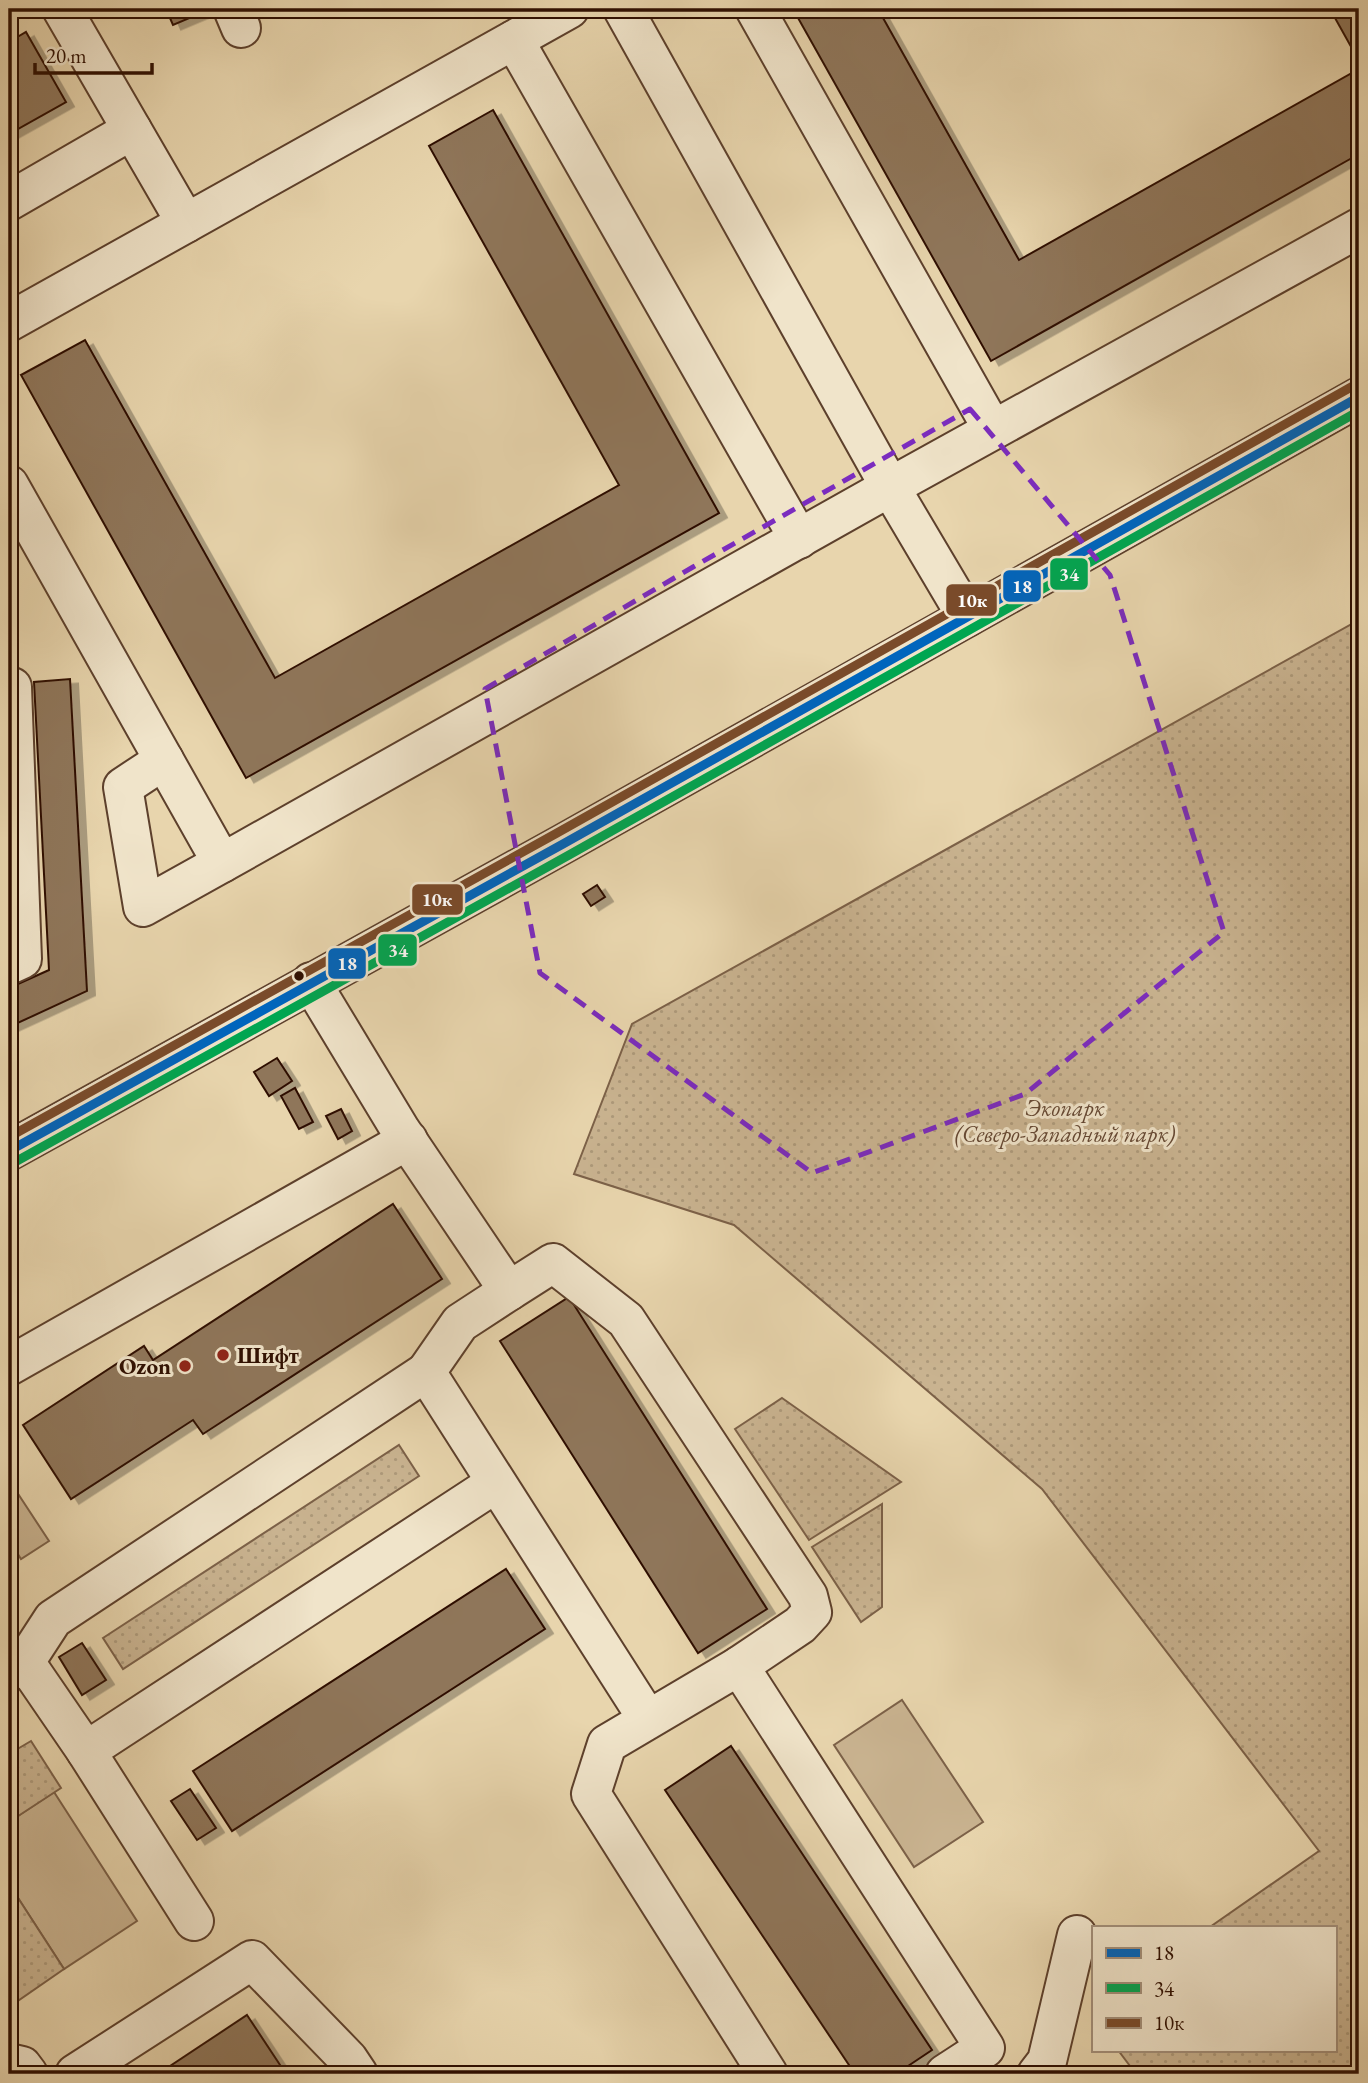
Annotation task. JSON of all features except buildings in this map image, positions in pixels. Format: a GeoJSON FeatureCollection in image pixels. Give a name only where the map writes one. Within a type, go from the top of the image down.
{"type":"FeatureCollection","features":[{"type":"Feature","properties":{"kind":"street"},"geometry":{"type":"LineString","coordinates":[[62,9],[186,223]]}},
{"type":"Feature","properties":{"kind":"street"},"geometry":{"type":"LineString","coordinates":[[9,322],[569,9]]}},
{"type":"Feature","properties":{"kind":"street"},"geometry":{"type":"LineString","coordinates":[[623,9],[890,487],[967,617]]}},
{"type":"Feature","properties":{"kind":"street"},"geometry":{"type":"LineString","coordinates":[[755,9],[993,430]]}},
{"type":"Feature","properties":{"kind":"street"},"geometry":{"type":"LineString","coordinates":[[514,40],[799,539]]}},
{"type":"Feature","properties":{"kind":"street"},"geometry":{"type":"LineString","coordinates":[[9,201],[132,130]]}},
{"type":"Feature","properties":{"kind":"street"},"geometry":{"type":"LineString","coordinates":[[164,760],[123,787],[143,907],[890,487],[1359,228]]}},
{"type":"Feature","properties":{"kind":"street"},"geometry":{"type":"LineString","coordinates":[[9,1151],[563,844],[1359,397]]}},
{"type":"Feature","properties":{"kind":"street"},"geometry":{"type":"LineString","coordinates":[[9,485],[222,863]]}},
{"type":"Feature","properties":{"kind":"street"},"geometry":{"type":"LineString","coordinates":[[9,965],[22,959],[12,687]]}},
{"type":"Feature","properties":{"kind":"street"},"geometry":{"type":"LineString","coordinates":[[311,982],[408,1140],[509,1291]]}},
{"type":"Feature","properties":{"kind":"street"},"geometry":{"type":"LineString","coordinates":[[9,1366],[408,1140]]}},
{"type":"Feature","properties":{"kind":"street"},"geometry":{"type":"LineString","coordinates":[[194,1921],[86,1751],[17,1667],[53,1619],[426,1373],[460,1323],[553,1264],[626,1320],[808,1596],[812,1612],[800,1625],[739,1666],[607,1744],[591,1794],[768,2074]]}},
{"type":"Feature","properties":{"kind":"street"},"geometry":{"type":"LineString","coordinates":[[426,1373],[647,1718]]}},
{"type":"Feature","properties":{"kind":"street"},"geometry":{"type":"LineString","coordinates":[[86,1751],[496,1483]]}},
{"type":"Feature","properties":{"kind":"street"},"geometry":{"type":"LineString","coordinates":[[739,1666],[985,2048],[1042,2068],[1077,1935]]}},
{"type":"Feature","properties":{"kind":"street"},"geometry":{"type":"LineString","coordinates":[[75,2074],[252,1960],[348,2059],[358,2074]]}},
{"type":"Feature","properties":{"kind":"street"},"geometry":{"type":"LineString","coordinates":[[945,2074],[985,2048]]}},
{"type":"Feature","properties":{"kind":"street"},"geometry":{"type":"LineString","coordinates":[[9,2063],[22,2066],[28,2074]]}},
{"type":"Feature","properties":{"kind":"highlighted area"},"geometry":{"type":"Polygon","coordinates":[[[970,409],[1110,575],[1224,932],[1025,1094],[812,1173],[540,973],[485,689],[970,409]]]}},
{"type":"Feature","properties":{"kind":"green space","name":"Экопарк (Северо-Западный парк)"},"geometry":{"type":"Polygon","coordinates":[[[1359,620],[1359,2074],[1136,2074],[1120,2052],[1336,2052],[1336,1926],[1211,1926],[1319,1851],[1042,1489],[734,1225],[574,1174],[632,1024],[1359,620]]]}},
{"type":"Feature","properties":{"kind":"green space"},"geometry":{"type":"Polygon","coordinates":[[[782,1398],[901,1482],[809,1540],[735,1429],[782,1398]]]}},
{"type":"Feature","properties":{"kind":"green space"},"geometry":{"type":"Polygon","coordinates":[[[399,1445],[419,1476],[123,1669],[103,1638],[399,1445]]]}},
{"type":"Feature","properties":{"kind":"green space"},"geometry":{"type":"Polygon","coordinates":[[[9,1480],[49,1541],[21,1559],[9,1540],[9,1480]]]}},
{"type":"Feature","properties":{"kind":"green space"},"geometry":{"type":"Polygon","coordinates":[[[882,1504],[882,1607],[861,1622],[812,1547],[882,1504]]]}},
{"type":"Feature","properties":{"kind":"green space"},"geometry":{"type":"Polygon","coordinates":[[[902,1700],[983,1822],[914,1867],[834,1745],[902,1700]]]}},
{"type":"Feature","properties":{"kind":"green space"},"geometry":{"type":"Polygon","coordinates":[[[31,1741],[61,1788],[9,1822],[9,1754],[31,1741]]]}},
{"type":"Feature","properties":{"kind":"green space"},"geometry":{"type":"Polygon","coordinates":[[[54,1792],[137,1921],[64,1969],[9,1884],[9,1822],[54,1792]]]}},
{"type":"Feature","properties":{"kind":"green space"},"geometry":{"type":"Polygon","coordinates":[[[9,1884],[64,1969],[9,2007],[9,1884]]]}},
{"type":"Feature","properties":{"kind":"transit line","name":"10к"},"geometry":{"type":"LineString","coordinates":[[9,1137],[1353,386]]}},
{"type":"Feature","properties":{"kind":"transit line","name":"18"},"geometry":{"type":"LineString","coordinates":[[9,1151],[563,844],[1359,397]]}},
{"type":"Feature","properties":{"kind":"transit line","name":"34"},"geometry":{"type":"LineString","coordinates":[[15,1162],[569,855],[1359,411]]}},
{"type":"Feature","properties":{"kind":"place","name":"Шифт"},"geometry":{"type":"Point","coordinates":[223,1355]}},
{"type":"Feature","properties":{"kind":"place","name":"Ozon"},"geometry":{"type":"Point","coordinates":[185,1366]}}]}
